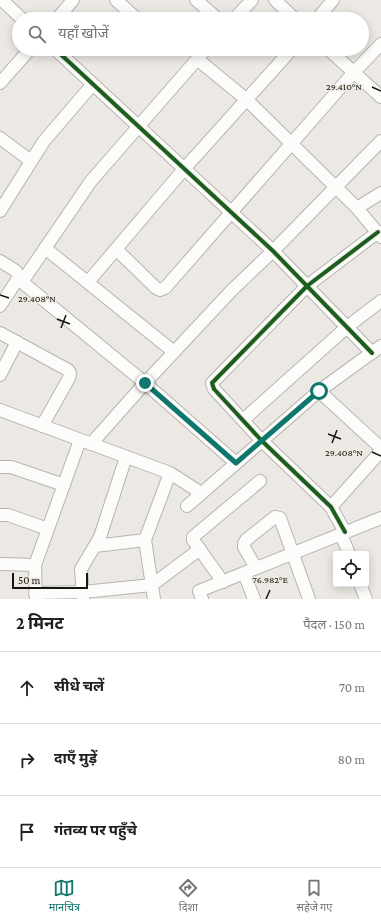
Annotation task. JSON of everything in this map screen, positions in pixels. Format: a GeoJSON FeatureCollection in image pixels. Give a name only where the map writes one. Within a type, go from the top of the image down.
{"type":"FeatureCollection","features":[{"type":"Feature","properties":{"kind":"street"},"geometry":{"type":"LineString","coordinates":[[2,0],[15,12]]}},
{"type":"Feature","properties":{"kind":"street"},"geometry":{"type":"LineString","coordinates":[[63,12],[73,0]]}},
{"type":"Feature","properties":{"kind":"street"},"geometry":{"type":"LineString","coordinates":[[116,0],[129,12]]}},
{"type":"Feature","properties":{"kind":"street"},"geometry":{"type":"LineString","coordinates":[[196,0],[210,12]]}},
{"type":"Feature","properties":{"kind":"street"},"geometry":{"type":"LineString","coordinates":[[241,12],[252,0]]}},
{"type":"Feature","properties":{"kind":"street"},"geometry":{"type":"LineString","coordinates":[[275,0],[288,12]]}},
{"type":"Feature","properties":{"kind":"street"},"geometry":{"type":"LineString","coordinates":[[323,12],[332,0]]}},
{"type":"Feature","properties":{"kind":"street"},"geometry":{"type":"LineString","coordinates":[[116,249],[156,288],[160,290],[165,288],[354,72],[381,44]]}},
{"type":"Feature","properties":{"kind":"street"},"geometry":{"type":"LineString","coordinates":[[0,83],[24,56]]}},
{"type":"Feature","properties":{"kind":"street"},"geometry":{"type":"LineString","coordinates":[[63,56],[273,251],[347,327],[376,349],[319,391],[187,506]]}},
{"type":"Feature","properties":{"kind":"street"},"geometry":{"type":"LineString","coordinates":[[0,306],[45,248],[91,180],[200,56]]}},
{"type":"Feature","properties":{"kind":"street"},"geometry":{"type":"LineString","coordinates":[[88,282],[184,169],[286,56]]}},
{"type":"Feature","properties":{"kind":"street"},"geometry":{"type":"LineString","coordinates":[[336,56],[381,97]]}},
{"type":"Feature","properties":{"kind":"street"},"geometry":{"type":"LineString","coordinates":[[197,59],[247,100],[357,208],[379,234],[307,286],[212,383],[214,389],[262,441],[331,507],[343,533],[347,551]]}},
{"type":"Feature","properties":{"kind":"street"},"geometry":{"type":"LineString","coordinates":[[1,207],[44,141],[93,84]]}},
{"type":"Feature","properties":{"kind":"street"},"geometry":{"type":"LineString","coordinates":[[0,138],[31,161]]}},
{"type":"Feature","properties":{"kind":"street"},"geometry":{"type":"LineString","coordinates":[[200,549],[152,585],[83,596],[36,596],[35,565],[64,485],[86,442],[145,383],[232,290],[273,251],[381,141]]}},
{"type":"Feature","properties":{"kind":"street"},"geometry":{"type":"LineString","coordinates":[[357,208],[381,193]]}},
{"type":"Feature","properties":{"kind":"street"},"geometry":{"type":"LineString","coordinates":[[45,248],[174,352]]}},
{"type":"Feature","properties":{"kind":"street"},"geometry":{"type":"LineString","coordinates":[[0,261],[16,271],[21,279],[145,383],[236,463]]}},
{"type":"Feature","properties":{"kind":"street"},"geometry":{"type":"LineString","coordinates":[[243,420],[347,327],[381,301]]}},
{"type":"Feature","properties":{"kind":"street"},"geometry":{"type":"LineString","coordinates":[[0,333],[68,370],[70,373],[69,378],[42,426]]}},
{"type":"Feature","properties":{"kind":"street"},"geometry":{"type":"LineString","coordinates":[[0,375],[17,342]]}},
{"type":"Feature","properties":{"kind":"street"},"geometry":{"type":"LineString","coordinates":[[319,391],[381,448]]}},
{"type":"Feature","properties":{"kind":"street"},"geometry":{"type":"LineString","coordinates":[[0,410],[170,473],[201,493]]}},
{"type":"Feature","properties":{"kind":"street"},"geometry":{"type":"LineString","coordinates":[[331,507],[381,451]]}},
{"type":"Feature","properties":{"kind":"street"},"geometry":{"type":"LineString","coordinates":[[83,596],[81,569],[100,537],[126,457]]}},
{"type":"Feature","properties":{"kind":"street"},"geometry":{"type":"LineString","coordinates":[[0,467],[11,467],[64,485]]}},
{"type":"Feature","properties":{"kind":"street"},"geometry":{"type":"LineString","coordinates":[[154,599],[145,540],[170,473]]}},
{"type":"Feature","properties":{"kind":"street"},"geometry":{"type":"LineString","coordinates":[[223,582],[193,540],[193,537],[260,481]]}},
{"type":"Feature","properties":{"kind":"street"},"geometry":{"type":"LineString","coordinates":[[0,515],[8,515],[48,529]]}},
{"type":"Feature","properties":{"kind":"street"},"geometry":{"type":"LineString","coordinates":[[256,568],[244,547],[244,544],[246,540],[275,517],[280,518],[310,599]]}},
{"type":"Feature","properties":{"kind":"street"},"geometry":{"type":"LineString","coordinates":[[202,599],[200,591],[381,518]]}},
{"type":"Feature","properties":{"kind":"street"},"geometry":{"type":"LineString","coordinates":[[95,546],[145,540]]}},
{"type":"Feature","properties":{"kind":"street"},"geometry":{"type":"LineString","coordinates":[[0,564],[35,565]]}},
{"type":"Feature","properties":{"kind":"street"},"geometry":{"type":"LineString","coordinates":[[244,573],[254,599]]}},
{"type":"Feature","properties":{"kind":"street"},"geometry":{"type":"LineString","coordinates":[[361,587],[366,599]]}},
{"type":"Feature","properties":{"kind":"cycle path"},"geometry":{"type":"LineString","coordinates":[[63,56],[273,251],[372,353]]}},
{"type":"Feature","properties":{"kind":"cycle path"},"geometry":{"type":"LineString","coordinates":[[345,532],[331,507],[262,441],[214,389],[212,383],[307,286],[378,232]]}},
{"type":"Feature","properties":{"kind":"route"},"geometry":{"type":"LineString","coordinates":[[145,383],[236,463],[319,391]]}}]}
